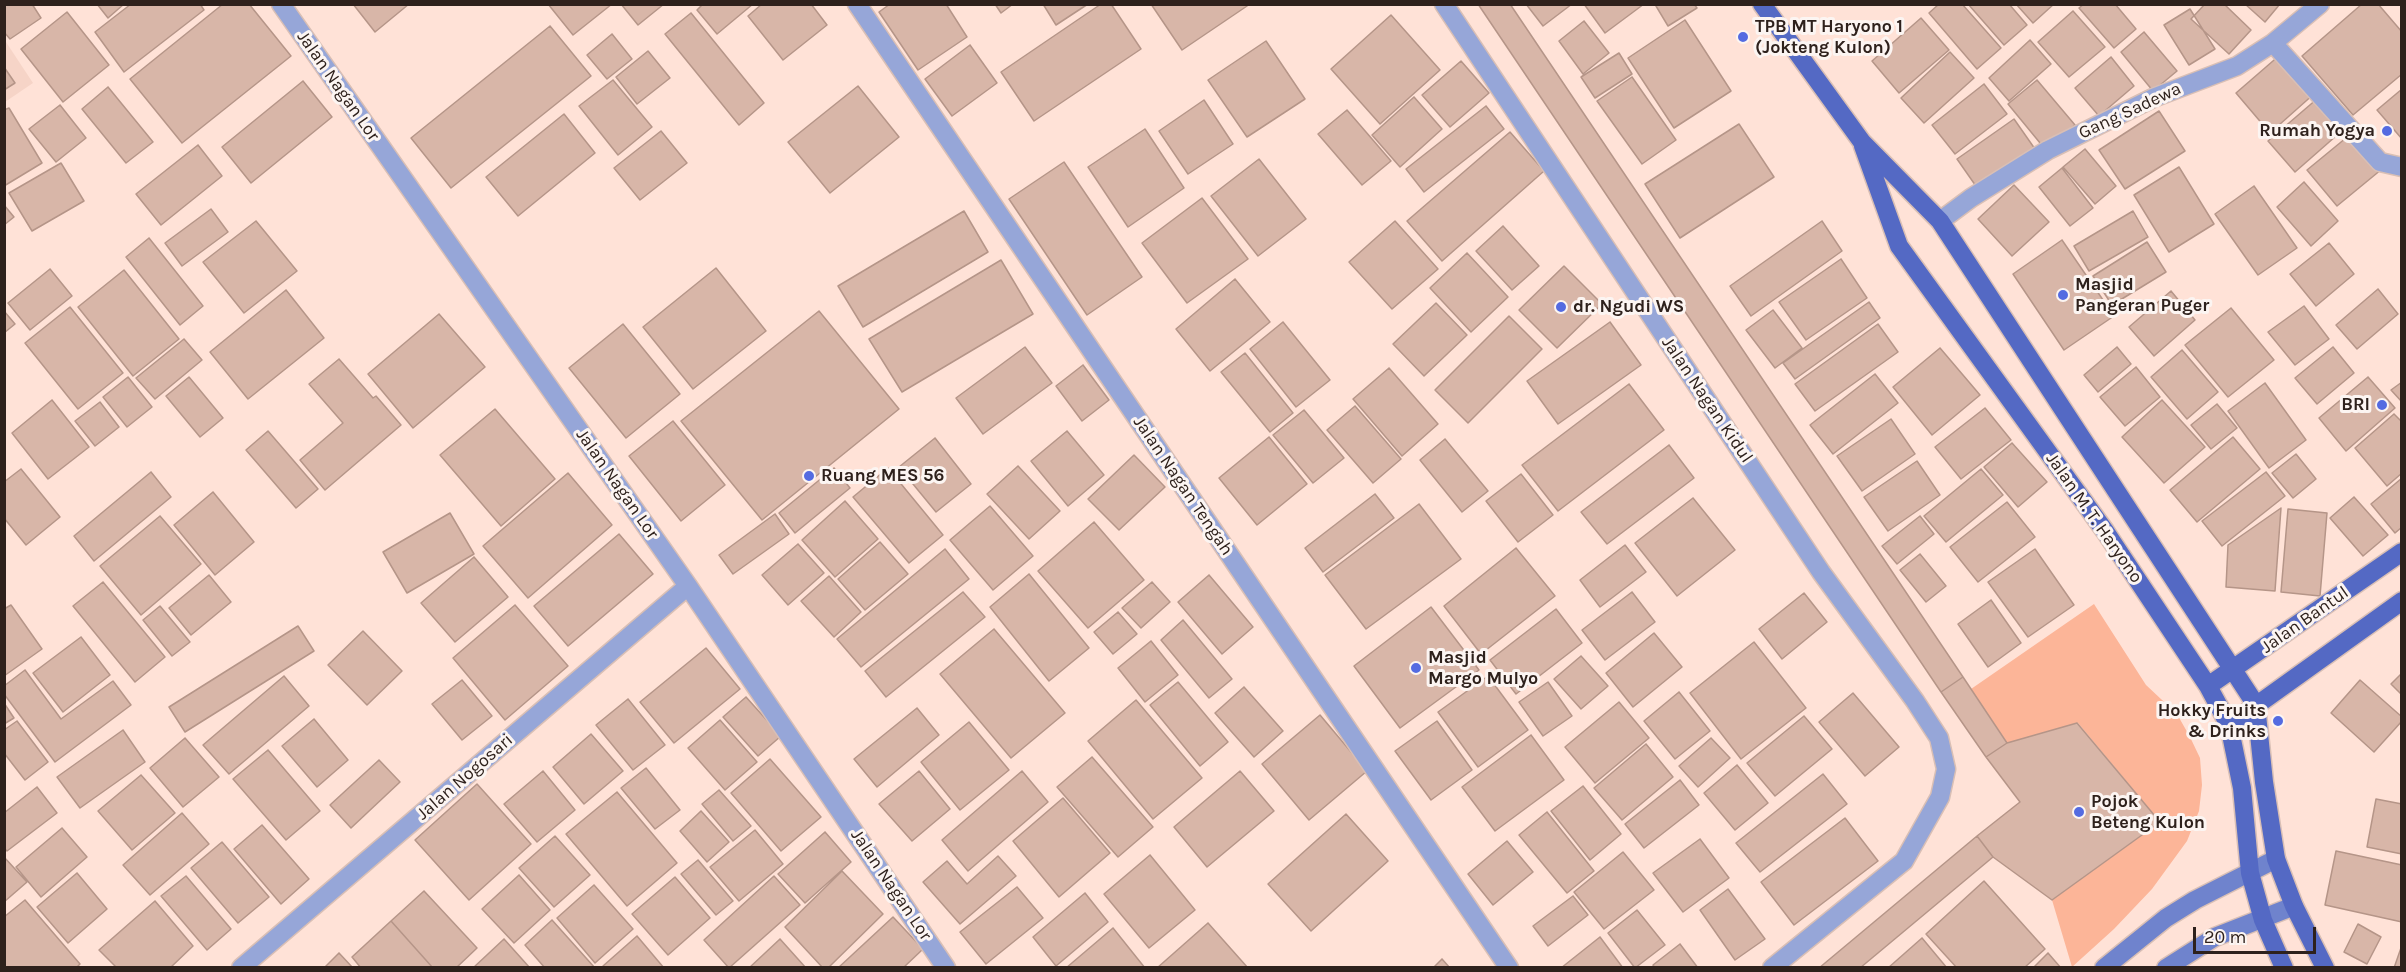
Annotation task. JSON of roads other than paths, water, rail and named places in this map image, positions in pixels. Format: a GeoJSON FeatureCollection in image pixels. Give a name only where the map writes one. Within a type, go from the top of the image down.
{"type":"FeatureCollection","features":[{"type":"Feature","properties":{"kind":"main road","name":"Jalan M. T. Haryono"},"geometry":{"type":"LineString","coordinates":[[1762,4],[1862,142],[1940,221],[2256,705]]}},
{"type":"Feature","properties":{"kind":"main road","name":"Jalan M. T. Haryono"},"geometry":{"type":"LineString","coordinates":[[1862,142],[1899,246],[2105,531],[2208,686],[2229,725],[2242,788],[2250,873],[2263,920],[2284,968]]}},
{"type":"Feature","properties":{"kind":"main road","name":"Jalan Bantul"},"geometry":{"type":"LineString","coordinates":[[2208,686],[2402,552]]}},
{"type":"Feature","properties":{"kind":"main road"},"geometry":{"type":"LineString","coordinates":[[2229,725],[2402,601]]}},
{"type":"Feature","properties":{"kind":"main road"},"geometry":{"type":"LineString","coordinates":[[2256,705],[2264,782],[2276,859],[2294,906],[2325,968]]}},
{"type":"Feature","properties":{"kind":"main road"},"geometry":{"type":"LineString","coordinates":[[2104,968],[2166,918],[2194,900],[2276,859]]}},
{"type":"Feature","properties":{"kind":"main road"},"geometry":{"type":"LineString","coordinates":[[2166,968],[2215,937],[2294,906]]}},
{"type":"Feature","properties":{"kind":"street","name":"Jalan Nagan Lor"},"geometry":{"type":"LineString","coordinates":[[281,4],[688,586],[946,968]]}},
{"type":"Feature","properties":{"kind":"street","name":"Jalan Nagan Tengah"},"geometry":{"type":"LineString","coordinates":[[857,4],[1509,968]]}},
{"type":"Feature","properties":{"kind":"street","name":"Jalan Nagan Kidul"},"geometry":{"type":"LineString","coordinates":[[1444,4],[1821,572],[1939,738],[1947,769],[1940,797],[1904,861],[1772,968]]}},
{"type":"Feature","properties":{"kind":"street","name":"Gang Sadewa"},"geometry":{"type":"LineString","coordinates":[[1940,221],[1971,198],[2048,150],[2152,98],[2238,66],[2273,43],[2320,4]]}},
{"type":"Feature","properties":{"kind":"street"},"geometry":{"type":"LineString","coordinates":[[2273,43],[2380,162],[2402,167]]}},
{"type":"Feature","properties":{"kind":"street","name":"Jalan Nogosari"},"geometry":{"type":"LineString","coordinates":[[242,968],[688,586]]}},
{"type":"Feature","properties":{"kind":"place","name":"TPB MT Haryono 1 (Jokteng Kulon)"},"geometry":{"type":"Point","coordinates":[1743,37]}},
{"type":"Feature","properties":{"kind":"place","name":"Rumah Yogya"},"geometry":{"type":"Point","coordinates":[2387,131]}},
{"type":"Feature","properties":{"kind":"place","name":"Masjid Pangeran Puger"},"geometry":{"type":"Point","coordinates":[2063,295]}},
{"type":"Feature","properties":{"kind":"place","name":"dr. Ngudi WS"},"geometry":{"type":"Point","coordinates":[1561,307]}},
{"type":"Feature","properties":{"kind":"place","name":"BRI"},"geometry":{"type":"Point","coordinates":[2382,405]}},
{"type":"Feature","properties":{"kind":"place","name":"Ruang MES 56"},"geometry":{"type":"Point","coordinates":[809,476]}},
{"type":"Feature","properties":{"kind":"place","name":"Masjid Margo Mulyo"},"geometry":{"type":"Point","coordinates":[1416,668]}},
{"type":"Feature","properties":{"kind":"place","name":"Hokky Fruits & Drinks"},"geometry":{"type":"Point","coordinates":[2278,721]}},
{"type":"Feature","properties":{"kind":"place","name":"Pojok Beteng Kulon"},"geometry":{"type":"Point","coordinates":[2079,812]}}]}
